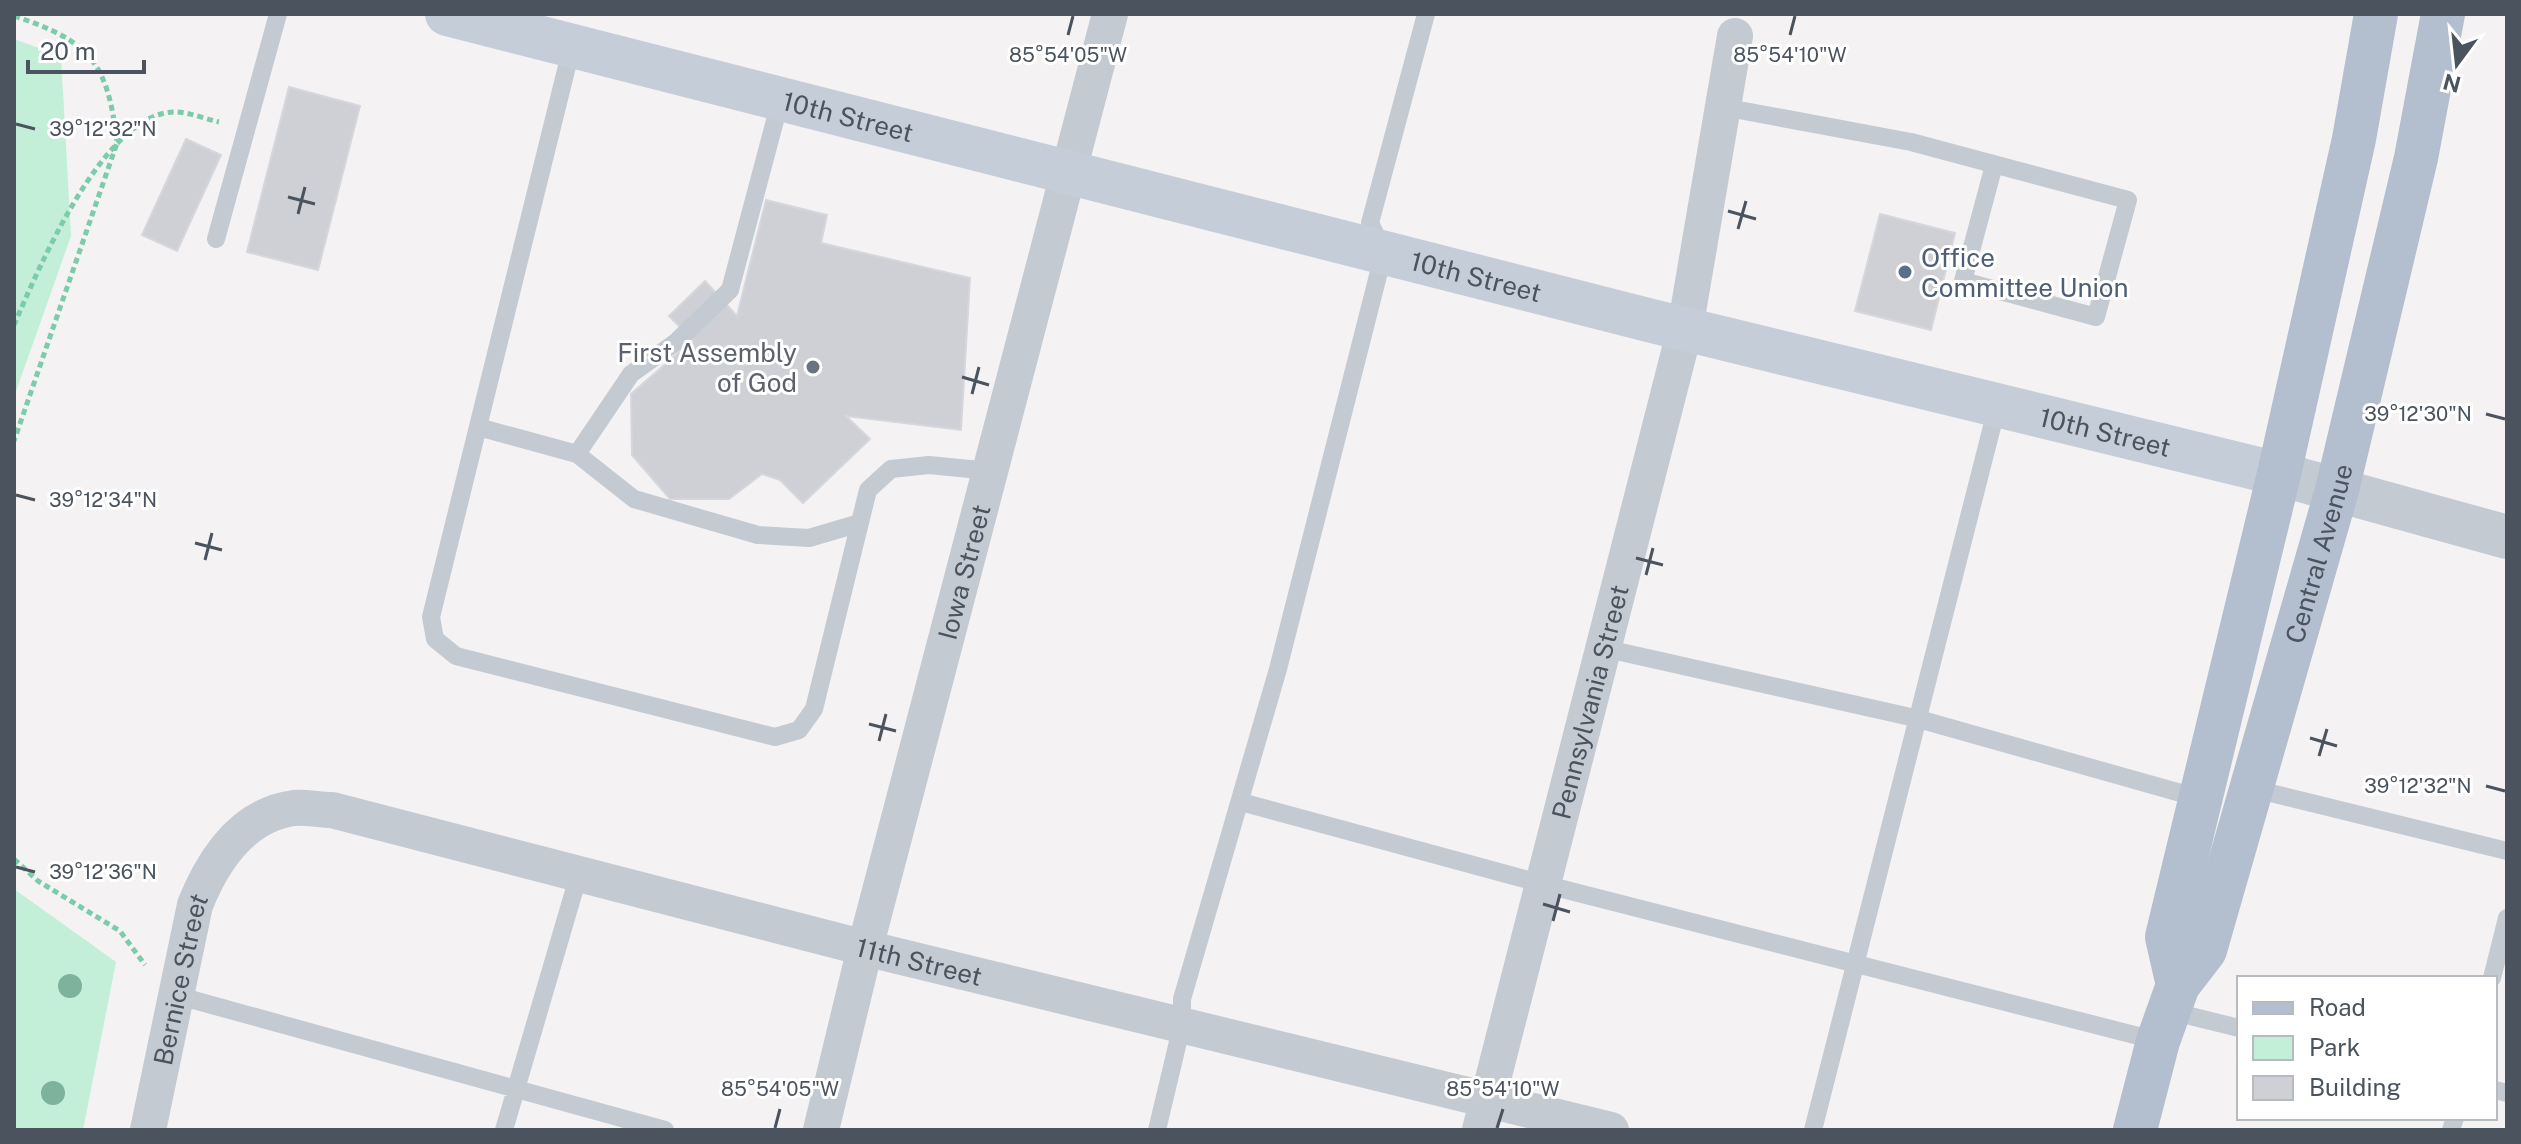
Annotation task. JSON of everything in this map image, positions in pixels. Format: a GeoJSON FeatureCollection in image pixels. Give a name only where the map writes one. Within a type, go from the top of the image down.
{"type":"FeatureCollection","features":[{"type":"Feature","properties":{"kind":"main road","name":"10th Street"},"geometry":{"type":"LineString","coordinates":[[447,14],[1685,329],[2279,474]]}},
{"type":"Feature","properties":{"kind":"main road","name":"Central Avenue"},"geometry":{"type":"LineString","coordinates":[[2168,1012],[2167,937],[2279,474],[2354,139],[2376,14]]}},
{"type":"Feature","properties":{"kind":"main road","name":"Central Avenue"},"geometry":{"type":"LineString","coordinates":[[2135,1130],[2168,1012],[2205,950],[2337,490],[2416,158],[2443,14]]}},
{"type":"Feature","properties":{"kind":"street","name":"Iowa Street"},"geometry":{"type":"LineString","coordinates":[[821,1130],[865,948],[1110,14]]}},
{"type":"Feature","properties":{"kind":"street","name":"Pennsylvania Street"},"geometry":{"type":"LineString","coordinates":[[1484,1114],[1685,329],[1735,36]]}},
{"type":"Feature","properties":{"kind":"street","name":"10th Street"},"geometry":{"type":"LineString","coordinates":[[2279,474],[2507,537]]}},
{"type":"Feature","properties":{"kind":"street","name":"11th Street"},"geometry":{"type":"LineString","coordinates":[[233,839],[261,819],[294,808],[332,810],[865,948],[1182,1025],[1484,1114],[1611,1130]]}},
{"type":"Feature","properties":{"kind":"street","name":"Bernice Street"},"geometry":{"type":"LineString","coordinates":[[148,1130],[179,996],[195,905],[209,872],[233,839]]}},
{"type":"Feature","properties":{"kind":"lane"},"geometry":{"type":"LineString","coordinates":[[216,239],[278,14]]}},
{"type":"Feature","properties":{"kind":"lane"},"geometry":{"type":"LineString","coordinates":[[1157,1130],[1182,1025],[1182,999],[1241,802],[1384,252],[1370,223],[1426,14]]}},
{"type":"Feature","properties":{"kind":"lane"},"geometry":{"type":"LineString","coordinates":[[572,46],[431,617],[435,639],[456,656],[775,737],[799,730],[814,709],[868,490],[891,469],[929,465],[990,471]]}},
{"type":"Feature","properties":{"kind":"lane"},"geometry":{"type":"LineString","coordinates":[[577,454],[631,374],[676,342],[730,290],[781,98]]}},
{"type":"Feature","properties":{"kind":"lane"},"geometry":{"type":"LineString","coordinates":[[1723,107],[1911,142],[2128,200],[2096,317],[1963,281],[1994,165]]}},
{"type":"Feature","properties":{"kind":"lane"},"geometry":{"type":"LineString","coordinates":[[1813,1130],[1915,718],[1997,407]]}},
{"type":"Feature","properties":{"kind":"lane"},"geometry":{"type":"LineString","coordinates":[[478,427],[577,454],[634,499],[758,535],[809,538],[860,523]]}},
{"type":"Feature","properties":{"kind":"lane"},"geometry":{"type":"LineString","coordinates":[[1603,648],[1915,718],[2202,799]]}},
{"type":"Feature","properties":{"kind":"lane"},"geometry":{"type":"LineString","coordinates":[[2250,788],[2507,851]]}},
{"type":"Feature","properties":{"kind":"lane"},"geometry":{"type":"LineString","coordinates":[[1241,802],[1543,884],[1857,962],[2168,1012],[2237,1028]]}},
{"type":"Feature","properties":{"kind":"lane"},"geometry":{"type":"LineString","coordinates":[[504,1130],[579,874]]}},
{"type":"Feature","properties":{"kind":"lane"},"geometry":{"type":"LineString","coordinates":[[2492,976],[2507,918]]}},
{"type":"Feature","properties":{"kind":"lane"},"geometry":{"type":"LineString","coordinates":[[179,996],[514,1091],[665,1130]]}},
{"type":"Feature","properties":{"kind":"path"},"geometry":{"type":"LineString","coordinates":[[14,16],[55,30],[90,54],[112,100],[117,143],[14,441]]}},
{"type":"Feature","properties":{"kind":"path"},"geometry":{"type":"LineString","coordinates":[[14,325],[56,231],[117,143],[144,120],[176,112],[247,129]]}},
{"type":"Feature","properties":{"kind":"path"},"geometry":{"type":"LineString","coordinates":[[14,859],[38,881],[120,931],[150,972]]}},
{"type":"Feature","properties":{"kind":"green space"},"geometry":{"type":"Polygon","coordinates":[[[14,39],[61,56],[71,236],[14,397],[14,39]]]}},
{"type":"Feature","properties":{"kind":"green space"},"geometry":{"type":"Polygon","coordinates":[[[14,889],[116,962],[83,1130],[14,1130],[14,889]]]}},
{"type":"Feature","properties":{"kind":"building"},"geometry":{"type":"Polygon","coordinates":[[[289,87],[360,106],[318,270],[247,252],[289,87]]]}},
{"type":"Feature","properties":{"kind":"building"},"geometry":{"type":"Polygon","coordinates":[[[186,139],[221,155],[177,251],[142,235],[186,139]]]}},
{"type":"Feature","properties":{"kind":"building","name":"First Assembly of God"},"geometry":{"type":"Polygon","coordinates":[[[766,200],[827,215],[821,243],[970,278],[961,430],[846,416],[870,439],[803,503],[780,480],[762,474],[729,499],[670,499],[632,455],[631,394],[693,340],[669,316],[705,281],[737,316],[766,200]]]}},
{"type":"Feature","properties":{"kind":"building","name":"Office Committee Union"},"geometry":{"type":"Polygon","coordinates":[[[1880,214],[1955,233],[1931,330],[1855,311],[1880,214]]]}},
{"type":"Feature","properties":{"kind":"place","name":"Office Committee Union"},"geometry":{"type":"Point","coordinates":[1905,272]}},
{"type":"Feature","properties":{"kind":"place","name":"First Assembly of God"},"geometry":{"type":"Point","coordinates":[813,367]}}]}
